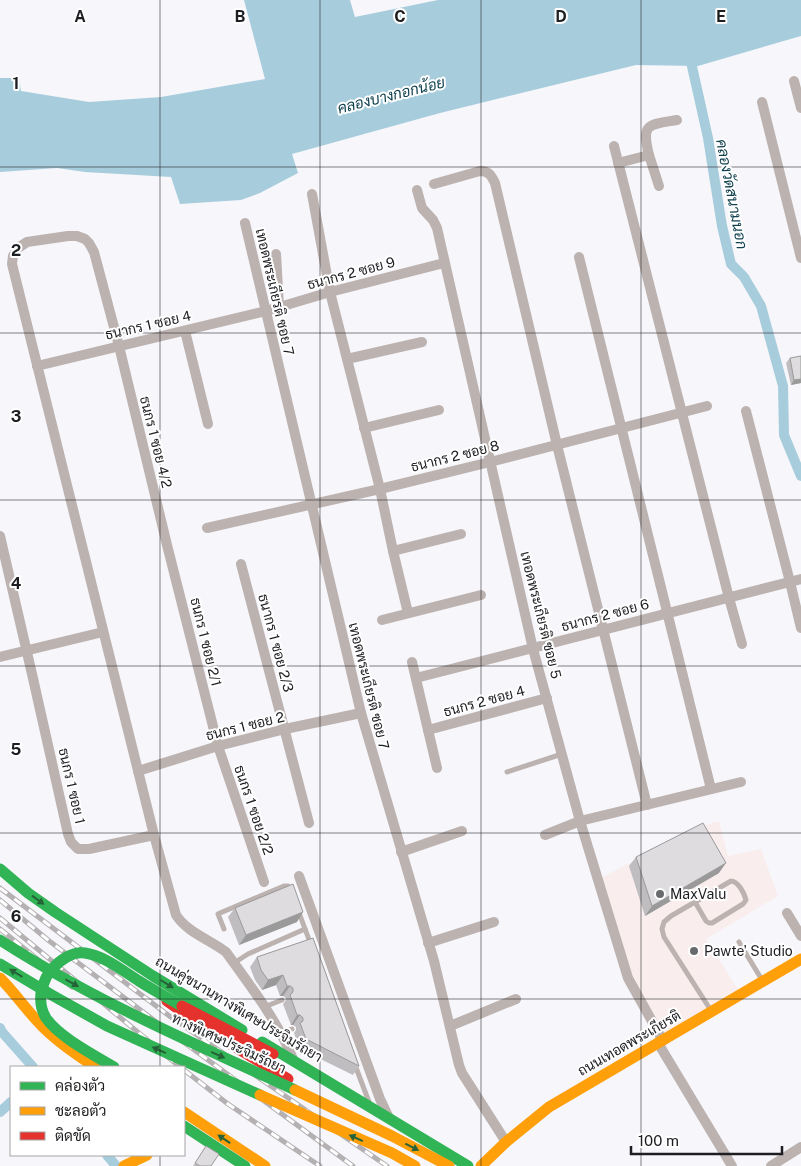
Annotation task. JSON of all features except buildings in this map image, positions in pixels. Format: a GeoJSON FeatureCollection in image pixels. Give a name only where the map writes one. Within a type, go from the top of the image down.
{"type":"FeatureCollection","features":[{"type":"Feature","properties":{"kind":"main road","name":"ถนนคู่ขนานทางพิเศษประจิมรัถยา"},"geometry":{"type":"LineString","coordinates":[[0,869],[28,893],[111,949],[211,1012],[468,1166]]}},
{"type":"Feature","properties":{"kind":"main road","name":"ทางพิเศษประจิมรัถยา"},"geometry":{"type":"LineString","coordinates":[[0,940],[101,1000],[309,1096],[449,1166]]}},
{"type":"Feature","properties":{"kind":"main road"},"geometry":{"type":"LineString","coordinates":[[111,949],[145,983],[184,1016],[284,1077],[422,1166]]}},
{"type":"Feature","properties":{"kind":"main road"},"geometry":{"type":"LineString","coordinates":[[112,1066],[63,1035],[54,1028],[43,1013],[41,994],[50,971],[57,964],[74,954],[84,952],[98,957],[165,996],[342,1089]]}},
{"type":"Feature","properties":{"kind":"main road","name":"ถนนเทอดพระเกียรติ"},"geometry":{"type":"LineString","coordinates":[[481,1166],[506,1142],[549,1107],[801,959]]}},
{"type":"Feature","properties":{"kind":"main road"},"geometry":{"type":"LineString","coordinates":[[0,964],[107,1026],[392,1153],[416,1166]]}},
{"type":"Feature","properties":{"kind":"main road"},"geometry":{"type":"LineString","coordinates":[[0,978],[40,1024],[57,1040],[94,1066]]}},
{"type":"Feature","properties":{"kind":"main road"},"geometry":{"type":"LineString","coordinates":[[273,1054],[328,1090],[380,1140]]}},
{"type":"Feature","properties":{"kind":"main road"},"geometry":{"type":"LineString","coordinates":[[185,1113],[265,1166]]}},
{"type":"Feature","properties":{"kind":"main road"},"geometry":{"type":"LineString","coordinates":[[185,1128],[245,1166]]}},
{"type":"Feature","properties":{"kind":"main road"},"geometry":{"type":"LineString","coordinates":[[126,1165],[145,1156]]}},
{"type":"Feature","properties":{"kind":"street"},"geometry":{"type":"LineString","coordinates":[[794,81],[801,108]]}},
{"type":"Feature","properties":{"kind":"street"},"geometry":{"type":"LineString","coordinates":[[762,102],[801,258]]}},
{"type":"Feature","properties":{"kind":"street"},"geometry":{"type":"LineString","coordinates":[[659,186],[649,155],[646,131],[654,124],[676,120]]}},
{"type":"Feature","properties":{"kind":"street"},"geometry":{"type":"LineString","coordinates":[[614,146],[742,644]]}},
{"type":"Feature","properties":{"kind":"street"},"geometry":{"type":"LineString","coordinates":[[618,163],[649,155]]}},
{"type":"Feature","properties":{"kind":"street"},"geometry":{"type":"LineString","coordinates":[[434,184],[480,171],[486,171],[490,174],[495,183],[557,445],[647,805]]}},
{"type":"Feature","properties":{"kind":"street","name":"เทอดพระเกียรติ ซอย 5"},"geometry":{"type":"LineString","coordinates":[[417,190],[422,208],[433,220],[436,228],[534,648],[580,821],[628,978],[661,1042],[732,1166]]}},
{"type":"Feature","properties":{"kind":"street"},"geometry":{"type":"LineString","coordinates":[[312,194],[330,292],[380,489],[408,613]]}},
{"type":"Feature","properties":{"kind":"street","name":"เทอดพระเกียรติ ซอย 7"},"geometry":{"type":"LineString","coordinates":[[245,223],[360,713],[428,943],[462,1073],[506,1142]]}},
{"type":"Feature","properties":{"kind":"street","name":"ธนกร 1 ซอย 4/2"},"geometry":{"type":"LineString","coordinates":[[37,366],[12,264],[14,256],[18,248],[27,242],[77,236],[85,239],[94,252],[119,346],[167,545]]}},
{"type":"Feature","properties":{"kind":"street"},"geometry":{"type":"LineString","coordinates":[[276,254],[279,307]]}},
{"type":"Feature","properties":{"kind":"street"},"geometry":{"type":"LineString","coordinates":[[579,257],[711,789]]}},
{"type":"Feature","properties":{"kind":"street","name":"ธนากร 2 ซอย 9"},"geometry":{"type":"LineString","coordinates":[[266,312],[330,292],[444,263]]}},
{"type":"Feature","properties":{"kind":"street","name":"ธนากร 1 ซอย 4"},"geometry":{"type":"LineString","coordinates":[[37,366],[266,312]]}},
{"type":"Feature","properties":{"kind":"street"},"geometry":{"type":"LineString","coordinates":[[185,331],[208,424]]}},
{"type":"Feature","properties":{"kind":"street"},"geometry":{"type":"LineString","coordinates":[[347,359],[422,342]]}},
{"type":"Feature","properties":{"kind":"street"},"geometry":{"type":"LineString","coordinates":[[37,366],[154,835],[176,915],[190,930],[226,952],[264,1007],[286,1043],[293,1060]]}},
{"type":"Feature","properties":{"kind":"street","name":"ธนากร 2 ซอย 8"},"geometry":{"type":"LineString","coordinates":[[208,528],[380,489],[707,406]]}},
{"type":"Feature","properties":{"kind":"street"},"geometry":{"type":"LineString","coordinates":[[364,428],[438,410]]}},
{"type":"Feature","properties":{"kind":"street"},"geometry":{"type":"LineString","coordinates":[[746,411],[801,628]]}},
{"type":"Feature","properties":{"kind":"street"},"geometry":{"type":"LineString","coordinates":[[393,551],[461,534]]}},
{"type":"Feature","properties":{"kind":"street","name":"ธนกร 1 ซอย 1"},"geometry":{"type":"LineString","coordinates":[[0,536],[71,842],[78,849],[89,849],[154,835]]}},
{"type":"Feature","properties":{"kind":"street","name":"ธนกร 1 ซอย 2/1"},"geometry":{"type":"LineString","coordinates":[[167,545],[218,746]]}},
{"type":"Feature","properties":{"kind":"street","name":"ธนากร 1 ซอย 2/3"},"geometry":{"type":"LineString","coordinates":[[241,564],[308,823]]}},
{"type":"Feature","properties":{"kind":"street","name":"ธนากร 2 ซอย 6"},"geometry":{"type":"LineString","coordinates":[[416,678],[801,579]]}},
{"type":"Feature","properties":{"kind":"street"},"geometry":{"type":"LineString","coordinates":[[382,620],[481,594]]}},
{"type":"Feature","properties":{"kind":"street"},"geometry":{"type":"LineString","coordinates":[[0,657],[103,632]]}},
{"type":"Feature","properties":{"kind":"street"},"geometry":{"type":"LineString","coordinates":[[412,662],[436,768]]}},
{"type":"Feature","properties":{"kind":"street","name":"ธนกร 2 ซอย 4"},"geometry":{"type":"LineString","coordinates":[[428,730],[547,698]]}},
{"type":"Feature","properties":{"kind":"street","name":"ธนกร 1 ซอย 2"},"geometry":{"type":"LineString","coordinates":[[138,771],[218,746],[360,713]]}},
{"type":"Feature","properties":{"kind":"street","name":"ธนกร 1 ซอย 2/2"},"geometry":{"type":"LineString","coordinates":[[218,746],[264,882]]}},
{"type":"Feature","properties":{"kind":"street"},"geometry":{"type":"LineString","coordinates":[[545,835],[580,821],[741,782]]}},
{"type":"Feature","properties":{"kind":"street"},"geometry":{"type":"LineString","coordinates":[[401,852],[462,831]]}},
{"type":"Feature","properties":{"kind":"street"},"geometry":{"type":"LineString","coordinates":[[299,876],[380,1099],[389,1118]]}},
{"type":"Feature","properties":{"kind":"street"},"geometry":{"type":"LineString","coordinates":[[787,913],[801,936]]}},
{"type":"Feature","properties":{"kind":"street"},"geometry":{"type":"LineString","coordinates":[[428,943],[494,922]]}},
{"type":"Feature","properties":{"kind":"street"},"geometry":{"type":"LineString","coordinates":[[450,1026],[516,999]]}},
{"type":"Feature","properties":{"kind":"street"},"geometry":{"type":"LineString","coordinates":[[771,1166],[801,1147]]}},
{"type":"Feature","properties":{"kind":"lane"},"geometry":{"type":"LineString","coordinates":[[507,772],[562,754]]}},
{"type":"Feature","properties":{"kind":"lane"},"geometry":{"type":"LineString","coordinates":[[695,902],[706,921],[712,923],[744,904],[746,900],[737,883],[730,881],[695,902],[664,922],[662,930],[664,937],[712,1012]]}},
{"type":"Feature","properties":{"kind":"lane"},"geometry":{"type":"LineString","coordinates":[[224,929],[218,915],[221,912],[286,885],[289,887],[293,898]]}},
{"type":"Feature","properties":{"kind":"lane"},"geometry":{"type":"LineString","coordinates":[[296,905],[312,947]]}},
{"type":"Feature","properties":{"kind":"lane"},"geometry":{"type":"LineString","coordinates":[[234,964],[248,954],[305,929]]}},
{"type":"Feature","properties":{"kind":"lane"},"geometry":{"type":"LineString","coordinates":[[739,942],[763,982]]}},
{"type":"Feature","properties":{"kind":"lane"},"geometry":{"type":"LineString","coordinates":[[264,1007],[282,1000]]}},
{"type":"Feature","properties":{"kind":"lane"},"geometry":{"type":"LineString","coordinates":[[280,1033],[292,1029]]}},
{"type":"Feature","properties":{"kind":"lane"},"geometry":{"type":"LineString","coordinates":[[351,1057],[371,1107]]}},
{"type":"Feature","properties":{"kind":"shaded area"},"geometry":{"type":"Polygon","coordinates":[[[719,821],[728,856],[761,849],[778,896],[706,939],[739,991],[664,1035],[630,977],[601,878],[695,828],[719,821]]]}},
{"type":"Feature","properties":{"kind":"water","name":"คลองบางกอกน้อย"},"geometry":{"type":"Polygon","coordinates":[[[244,0],[350,0],[355,17],[438,0],[801,0],[801,36],[698,66],[636,65],[440,113],[292,154],[298,173],[260,193],[241,200],[180,204],[171,177],[85,172],[57,168],[0,172],[0,78],[19,78],[21,91],[89,102],[161,97],[265,79],[244,0]]]}},
{"type":"Feature","properties":{"kind":"waterway","name":"คลองวัดสนามนอก"},"geometry":{"type":"LineString","coordinates":[[689,53],[708,138],[722,226],[731,264],[744,277],[761,306],[783,386],[784,435],[801,476]]}},
{"type":"Feature","properties":{"kind":"waterway"},"geometry":{"type":"LineString","coordinates":[[0,1028],[32,1066]]}},
{"type":"Feature","properties":{"kind":"waterway"},"geometry":{"type":"LineString","coordinates":[[0,1112],[10,1103]]}},
{"type":"Feature","properties":{"kind":"waterway"},"geometry":{"type":"LineString","coordinates":[[108,1156],[116,1166]]}},
{"type":"Feature","properties":{"kind":"railway"},"geometry":{"type":"LineString","coordinates":[[0,888],[172,1018],[387,1166]]}},
{"type":"Feature","properties":{"kind":"railway"},"geometry":{"type":"LineString","coordinates":[[0,900],[48,940],[163,1027],[353,1166]]}},
{"type":"Feature","properties":{"kind":"railway"},"geometry":{"type":"LineString","coordinates":[[0,918],[179,1066]]}},
{"type":"Feature","properties":{"kind":"railway"},"geometry":{"type":"LineString","coordinates":[[0,929],[72,987]]}},
{"type":"Feature","properties":{"kind":"railway"},"geometry":{"type":"LineString","coordinates":[[185,1071],[228,1104],[320,1166]]}},
{"type":"Feature","properties":{"kind":"traffic: fast"},"geometry":{"type":"LineString","coordinates":[[0,869],[28,893],[55,912],[153,976],[242,1030]]}},
{"type":"Feature","properties":{"kind":"traffic: fast"},"geometry":{"type":"LineString","coordinates":[[0,940],[35,962],[108,1002],[295,1090]]}},
{"type":"Feature","properties":{"kind":"traffic: fast"},"geometry":{"type":"LineString","coordinates":[[112,1066],[59,1032],[43,1012],[41,993],[46,977],[63,959],[76,953],[100,957],[182,1006]]}},
{"type":"Feature","properties":{"kind":"traffic: fast"},"geometry":{"type":"LineString","coordinates":[[0,964],[107,1026],[260,1095]]}},
{"type":"Feature","properties":{"kind":"traffic: fast"},"geometry":{"type":"LineString","coordinates":[[262,1042],[468,1166]]}},
{"type":"Feature","properties":{"kind":"traffic: fast"},"geometry":{"type":"LineString","coordinates":[[185,1127],[245,1166]]}},
{"type":"Feature","properties":{"kind":"traffic: slow"},"geometry":{"type":"LineString","coordinates":[[481,1166],[506,1142],[549,1107],[801,959]]}},
{"type":"Feature","properties":{"kind":"traffic: slow"},"geometry":{"type":"LineString","coordinates":[[0,978],[48,1032],[94,1066]]}},
{"type":"Feature","properties":{"kind":"traffic: slow"},"geometry":{"type":"LineString","coordinates":[[295,1090],[392,1136],[449,1166]]}},
{"type":"Feature","properties":{"kind":"traffic: slow"},"geometry":{"type":"LineString","coordinates":[[260,1095],[392,1153],[415,1166]]}},
{"type":"Feature","properties":{"kind":"traffic: slow"},"geometry":{"type":"LineString","coordinates":[[185,1113],[265,1166]]}},
{"type":"Feature","properties":{"kind":"traffic: slow"},"geometry":{"type":"LineString","coordinates":[[124,1166],[145,1156]]}},
{"type":"Feature","properties":{"kind":"traffic: jam"},"geometry":{"type":"LineString","coordinates":[[167,1001],[211,1032],[288,1079]]}},
{"type":"Feature","properties":{"kind":"traffic: jam"},"geometry":{"type":"LineString","coordinates":[[182,1006],[273,1054]]}},
{"type":"Feature","properties":{"kind":"place","name":"MaxValu"},"geometry":{"type":"Point","coordinates":[660,894]}},
{"type":"Feature","properties":{"kind":"place","name":"Pawte' Studio"},"geometry":{"type":"Point","coordinates":[694,951]}}]}
